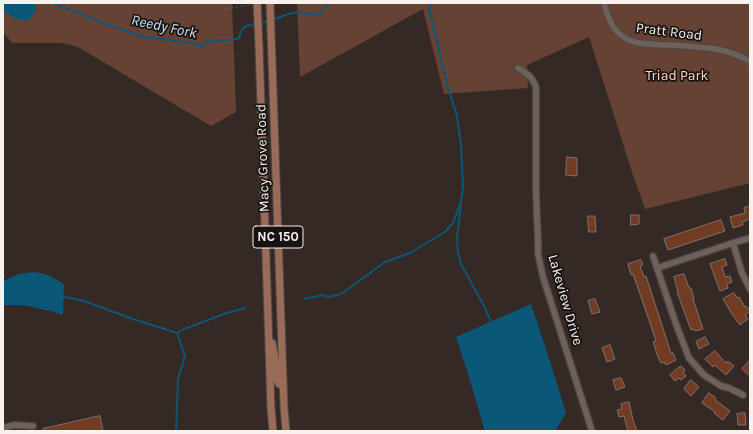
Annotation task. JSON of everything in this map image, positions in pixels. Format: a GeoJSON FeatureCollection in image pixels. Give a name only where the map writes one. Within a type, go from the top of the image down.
{"type":"FeatureCollection","features":[{"type":"Feature","properties":{"kind":"main road","name":"Macy Grove Road"},"geometry":{"type":"LineString","coordinates":[[270,3],[283,385],[286,431]]}},
{"type":"Feature","properties":{"kind":"main road","name":"Macy Grove Road"},"geometry":{"type":"LineString","coordinates":[[254,4],[259,46],[273,431]]}},
{"type":"Feature","properties":{"kind":"main road"},"geometry":{"type":"LineString","coordinates":[[268,323],[275,359],[277,380],[279,384],[283,385]]}},
{"type":"Feature","properties":{"kind":"street","name":"Pratt Road"},"geometry":{"type":"LineString","coordinates":[[604,3],[607,14],[614,27],[621,35],[632,42],[721,50],[735,54],[750,61]]}},
{"type":"Feature","properties":{"kind":"street","name":"Lakeview Drive"},"geometry":{"type":"LineString","coordinates":[[518,68],[534,81],[536,87],[536,192],[538,254],[543,277],[592,431]]}},
{"type":"Feature","properties":{"kind":"street"},"geometry":{"type":"LineString","coordinates":[[657,268],[750,238]]}},
{"type":"Feature","properties":{"kind":"street"},"geometry":{"type":"LineString","coordinates":[[732,243],[742,272],[750,289]]}},
{"type":"Feature","properties":{"kind":"street"},"geometry":{"type":"LineString","coordinates":[[653,256],[689,358],[704,375],[721,386],[743,395]]}},
{"type":"Feature","properties":{"kind":"street"},"geometry":{"type":"LineString","coordinates":[[3,428],[14,425],[33,426]]}},
{"type":"Feature","properties":{"kind":"path"},"geometry":{"type":"LineString","coordinates":[[224,9],[254,4]]}},
{"type":"Feature","properties":{"kind":"green space"},"geometry":{"type":"Polygon","coordinates":[[[3,3],[232,3],[236,112],[211,126],[78,47],[62,43],[12,43],[3,32],[3,3]]]}},
{"type":"Feature","properties":{"kind":"green space","name":"Triad Park"},"geometry":{"type":"Polygon","coordinates":[[[297,3],[750,3],[750,183],[645,209],[589,37],[527,65],[528,88],[444,94],[423,9],[300,77],[297,3]]]}},
{"type":"Feature","properties":{"kind":"water"},"geometry":{"type":"Polygon","coordinates":[[[3,3],[33,3],[37,9],[28,21],[16,19],[3,11],[3,3]]]}},
{"type":"Feature","properties":{"kind":"water"},"geometry":{"type":"Polygon","coordinates":[[[33,272],[50,276],[64,285],[63,315],[22,305],[3,305],[3,281],[19,274],[33,272]]]}},
{"type":"Feature","properties":{"kind":"water"},"geometry":{"type":"Polygon","coordinates":[[[531,304],[566,413],[555,431],[485,431],[456,337],[531,304]]]}},
{"type":"Feature","properties":{"kind":"building"},"geometry":{"type":"Polygon","coordinates":[[[567,157],[577,158],[577,176],[566,175],[567,157]]]}},
{"type":"Feature","properties":{"kind":"building"},"geometry":{"type":"Polygon","coordinates":[[[750,206],[750,219],[742,222],[743,225],[733,228],[730,217],[745,213],[744,208],[750,206]]]}},
{"type":"Feature","properties":{"kind":"building"},"geometry":{"type":"Polygon","coordinates":[[[631,215],[639,215],[639,224],[631,225],[631,215]]]}},
{"type":"Feature","properties":{"kind":"building"},"geometry":{"type":"Polygon","coordinates":[[[588,216],[595,216],[596,232],[589,232],[588,216]]]}},
{"type":"Feature","properties":{"kind":"building"},"geometry":{"type":"Polygon","coordinates":[[[721,220],[725,231],[668,250],[664,239],[721,220]]]}},
{"type":"Feature","properties":{"kind":"building"},"geometry":{"type":"Polygon","coordinates":[[[725,259],[727,265],[722,267],[725,277],[730,276],[732,282],[727,284],[728,288],[720,291],[710,264],[725,259]]]}},
{"type":"Feature","properties":{"kind":"building"},"geometry":{"type":"Polygon","coordinates":[[[641,260],[643,265],[640,266],[644,277],[646,276],[671,353],[673,353],[676,360],[666,365],[664,362],[661,363],[658,357],[653,342],[656,341],[633,274],[631,275],[628,264],[641,260]]]}},
{"type":"Feature","properties":{"kind":"building"},"geometry":{"type":"Polygon","coordinates":[[[684,274],[689,288],[691,288],[703,329],[695,331],[694,329],[691,330],[677,292],[674,277],[684,274]]]}},
{"type":"Feature","properties":{"kind":"building"},"geometry":{"type":"Polygon","coordinates":[[[734,293],[750,311],[745,315],[748,319],[740,325],[723,299],[734,293]]]}},
{"type":"Feature","properties":{"kind":"building"},"geometry":{"type":"Polygon","coordinates":[[[595,299],[600,312],[592,314],[588,301],[595,299]]]}},
{"type":"Feature","properties":{"kind":"building"},"geometry":{"type":"Polygon","coordinates":[[[705,337],[709,344],[699,349],[696,342],[705,337]]]}},
{"type":"Feature","properties":{"kind":"building"},"geometry":{"type":"Polygon","coordinates":[[[610,345],[615,359],[607,362],[602,348],[610,345]]]}},
{"type":"Feature","properties":{"kind":"building"},"geometry":{"type":"Polygon","coordinates":[[[715,351],[726,363],[728,361],[734,366],[726,375],[715,365],[713,367],[705,359],[715,351]]]}},
{"type":"Feature","properties":{"kind":"building"},"geometry":{"type":"Polygon","coordinates":[[[750,360],[750,376],[742,369],[750,360]]]}},
{"type":"Feature","properties":{"kind":"building"},"geometry":{"type":"Polygon","coordinates":[[[681,366],[685,370],[683,372],[686,376],[681,380],[679,378],[675,381],[670,375],[681,366]]]}},
{"type":"Feature","properties":{"kind":"building"},"geometry":{"type":"Polygon","coordinates":[[[621,378],[625,387],[616,390],[613,380],[621,378]]]}},
{"type":"Feature","properties":{"kind":"building"},"geometry":{"type":"Polygon","coordinates":[[[691,380],[699,387],[691,396],[684,389],[691,380]]]}},
{"type":"Feature","properties":{"kind":"building"},"geometry":{"type":"Polygon","coordinates":[[[709,393],[716,398],[715,400],[730,411],[723,420],[702,403],[709,393]]]}},
{"type":"Feature","properties":{"kind":"building"},"geometry":{"type":"Polygon","coordinates":[[[629,402],[637,431],[628,431],[624,416],[619,417],[617,410],[622,409],[621,404],[629,402]]]}},
{"type":"Feature","properties":{"kind":"building"},"geometry":{"type":"Polygon","coordinates":[[[745,413],[746,425],[738,425],[737,414],[745,413]]]}},
{"type":"Feature","properties":{"kind":"building"},"geometry":{"type":"Polygon","coordinates":[[[100,416],[103,431],[43,431],[43,429],[100,416]]]}},
{"type":"Feature","properties":{"kind":"waterway","name":"Reedy Fork"},"geometry":{"type":"LineString","coordinates":[[52,3],[143,37],[194,43],[202,47],[204,42],[209,41],[212,43],[217,40],[232,40],[239,38],[243,28],[249,25],[256,25]]}},
{"type":"Feature","properties":{"kind":"waterway","name":"Reedy Fork"},"geometry":{"type":"LineString","coordinates":[[273,19],[296,13],[313,15],[321,13],[329,3]]}},
{"type":"Feature","properties":{"kind":"waterway"},"geometry":{"type":"LineString","coordinates":[[430,3],[429,9],[448,88],[457,116],[461,144],[463,187],[457,238],[458,253],[461,264],[492,324]]}},
{"type":"Feature","properties":{"kind":"waterway","name":"Reedy Fork"},"geometry":{"type":"LineString","coordinates":[[260,23],[269,22]]}},
{"type":"Feature","properties":{"kind":"waterway"},"geometry":{"type":"LineString","coordinates":[[304,299],[323,295],[329,297],[341,294],[385,262],[410,253],[445,232],[453,223],[460,204]]}},
{"type":"Feature","properties":{"kind":"waterway"},"geometry":{"type":"LineString","coordinates":[[61,296],[84,301],[177,333],[227,313],[245,308]]}},
{"type":"Feature","properties":{"kind":"waterway"},"geometry":{"type":"LineString","coordinates":[[176,431],[178,379],[185,356],[177,333]]}}]}
